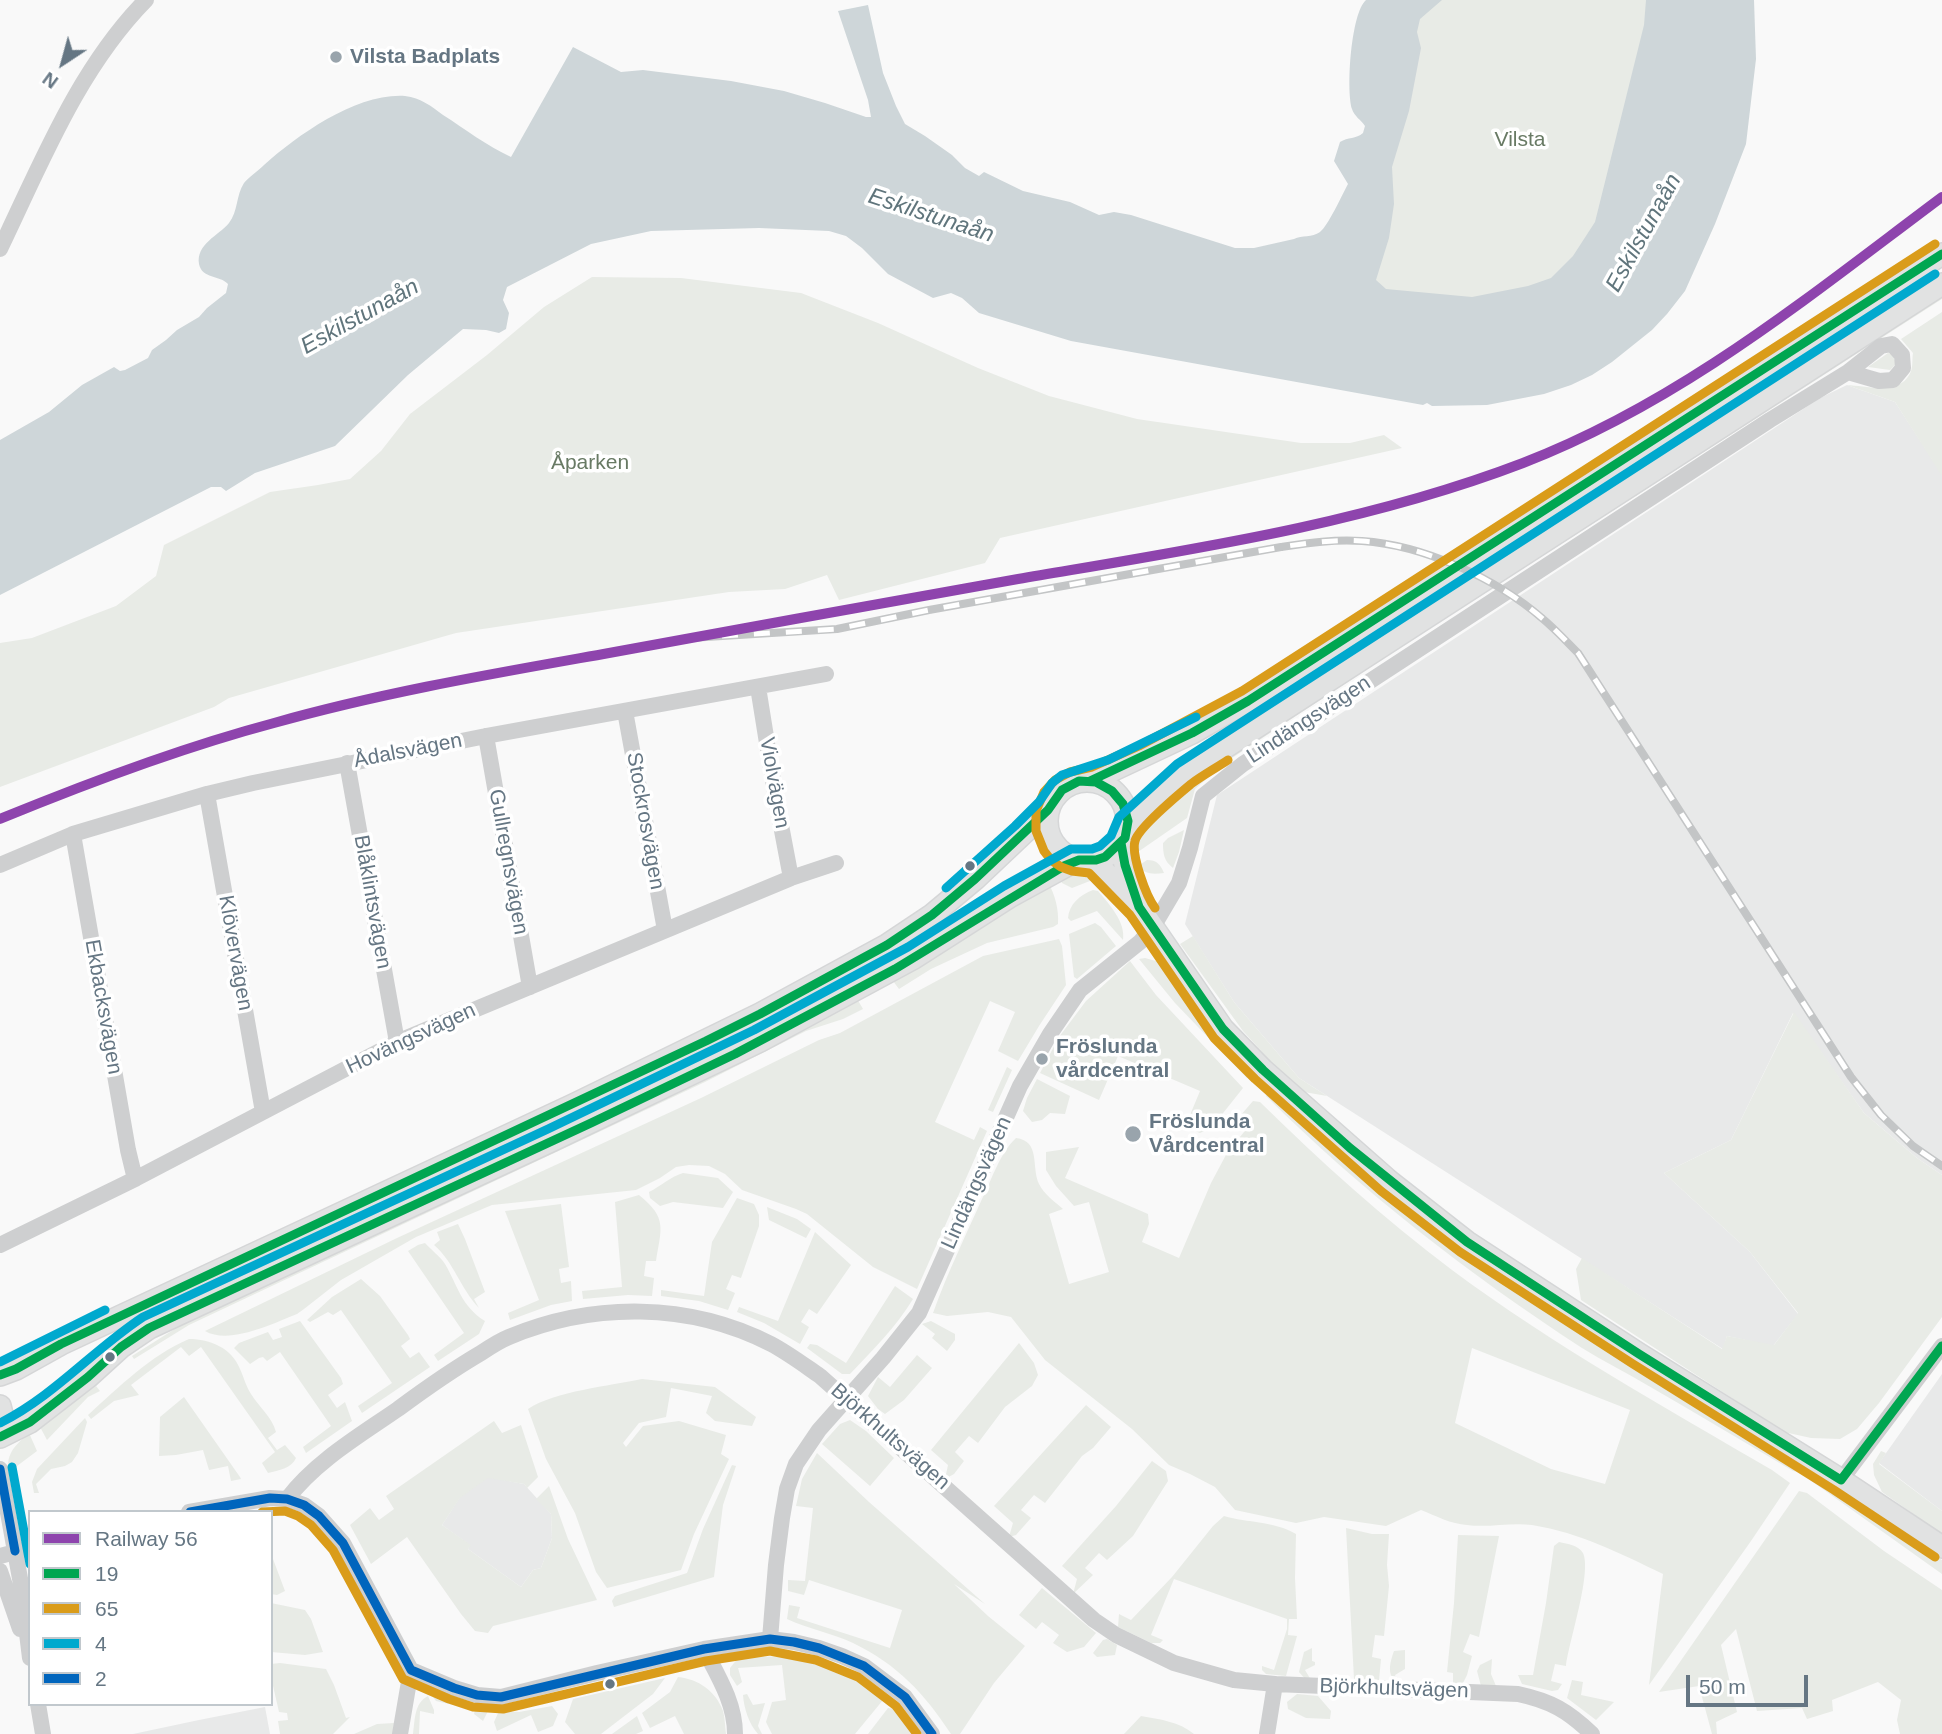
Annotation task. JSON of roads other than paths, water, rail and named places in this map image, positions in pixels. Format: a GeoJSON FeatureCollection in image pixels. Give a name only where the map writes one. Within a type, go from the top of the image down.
{"type":"FeatureCollection","features":[{"type":"Feature","properties":{"kind":"main road"},"geometry":{"type":"LineString","coordinates":[[1090,781],[1192,733],[1248,701],[1942,254]]}},
{"type":"Feature","properties":{"kind":"main road"},"geometry":{"type":"LineString","coordinates":[[0,1436],[30,1422],[88,1377],[121,1347],[149,1328],[760,1041],[914,958],[1011,896],[1086,860],[1112,853],[1125,834],[1184,774],[1942,284]]}},
{"type":"Feature","properties":{"kind":"main road"},"geometry":{"type":"LineString","coordinates":[[0,1376],[61,1344],[573,1105],[760,1014],[887,945],[932,915],[1004,853],[1048,810],[1056,796],[1068,786],[1083,781],[1105,785],[1117,794],[1126,808],[1125,865],[1139,907]]}},
{"type":"Feature","properties":{"kind":"main road"},"geometry":{"type":"LineString","coordinates":[[1048,810],[1048,827],[1054,844],[1066,854],[1086,860],[1139,907],[1223,1029],[1263,1070],[1389,1181],[1467,1241],[1513,1272],[1942,1547]]}},
{"type":"Feature","properties":{"kind":"main road"},"geometry":{"type":"LineString","coordinates":[[0,1406],[3,1418],[0,1436]]}},
{"type":"Feature","properties":{"kind":"street"},"geometry":{"type":"LineString","coordinates":[[0,249],[86,77],[127,19],[146,0]]}},
{"type":"Feature","properties":{"kind":"street","name":"Lindängsvägen"},"geometry":{"type":"LineString","coordinates":[[771,1639],[776,1566],[787,1489],[796,1464],[819,1430],[919,1313],[1020,1086],[1050,1034],[1080,990],[1140,942],[1153,927],[1179,883],[1203,796],[1243,764],[1770,419],[1848,372]]}},
{"type":"Feature","properties":{"kind":"street","name":"Ådalsvägen"},"geometry":{"type":"LineString","coordinates":[[0,865],[73,834],[207,794],[486,736],[826,674]]}},
{"type":"Feature","properties":{"kind":"street","name":"Violvägen"},"geometry":{"type":"LineString","coordinates":[[758,687],[792,878]]}},
{"type":"Feature","properties":{"kind":"street","name":"Stockrosvägen"},"geometry":{"type":"LineString","coordinates":[[625,711],[665,930]]}},
{"type":"Feature","properties":{"kind":"street","name":"Gullregnsvägen"},"geometry":{"type":"LineString","coordinates":[[486,736],[530,987]]}},
{"type":"Feature","properties":{"kind":"street","name":"Blåklintsvägen"},"geometry":{"type":"LineString","coordinates":[[347,763],[397,1042]]}},
{"type":"Feature","properties":{"kind":"street","name":"Klövervägen"},"geometry":{"type":"LineString","coordinates":[[207,794],[263,1112]]}},
{"type":"Feature","properties":{"kind":"street","name":"Ekbacksvägen"},"geometry":{"type":"LineString","coordinates":[[73,834],[135,1180]]}},
{"type":"Feature","properties":{"kind":"street","name":"Hovängsvägen"},"geometry":{"type":"LineString","coordinates":[[0,1245],[135,1180],[397,1042],[792,878],[836,863]]}},
{"type":"Feature","properties":{"kind":"street","name":"Björkhultsvägen"},"geometry":{"type":"LineString","coordinates":[[287,1499],[302,1480],[340,1450],[453,1369],[507,1337],[565,1318],[593,1313],[655,1312],[700,1319],[749,1334],[772,1345],[820,1376],[1094,1620],[1116,1635],[1174,1663],[1234,1679],[1275,1684],[1518,1694],[1542,1700],[1562,1710],[1592,1734]]}},
{"type":"Feature","properties":{"kind":"street"},"geometry":{"type":"LineString","coordinates":[[1841,1480],[1942,1346]]}},
{"type":"Feature","properties":{"kind":"street"},"geometry":{"type":"LineString","coordinates":[[0,1469],[28,1649]]}},
{"type":"Feature","properties":{"kind":"street"},"geometry":{"type":"LineString","coordinates":[[200,1510],[258,1499],[287,1499],[304,1505],[319,1516],[338,1537],[411,1670],[400,1734]]}},
{"type":"Feature","properties":{"kind":"street"},"geometry":{"type":"LineString","coordinates":[[0,1571],[28,1653]]}},
{"type":"Feature","properties":{"kind":"street"},"geometry":{"type":"LineString","coordinates":[[411,1670],[477,1695],[501,1697],[704,1649],[771,1639],[819,1648],[864,1666],[905,1697],[932,1734]]}},
{"type":"Feature","properties":{"kind":"street"},"geometry":{"type":"LineString","coordinates":[[704,1649],[727,1695],[735,1719],[735,1734]]}},
{"type":"Feature","properties":{"kind":"street"},"geometry":{"type":"LineString","coordinates":[[1267,1734],[1275,1684]]}},
{"type":"Feature","properties":{"kind":"street"},"geometry":{"type":"LineString","coordinates":[[38,1706],[43,1734]]}},
{"type":"Feature","properties":{"kind":"water","name":"Eskilstunaån"},"geometry":{"type":"Polygon","coordinates":[[[1366,0],[1442,0],[1420,19],[1417,32],[1421,48],[1409,111],[1392,167],[1394,204],[1389,238],[1376,280],[1386,289],[1472,297],[1528,286],[1551,278],[1573,256],[1595,222],[1644,25],[1646,0],[1754,0],[1756,59],[1746,144],[1715,224],[1685,291],[1667,314],[1652,330],[1592,375],[1544,394],[1487,405],[1423,405],[1071,341],[979,313],[962,298],[951,293],[933,298],[888,274],[846,236],[829,231],[759,228],[651,231],[591,244],[507,287],[503,300],[509,313],[506,329],[499,333],[463,329],[408,375],[335,446],[255,473],[226,491],[221,487],[211,487],[0,595],[0,440],[49,412],[82,385],[114,367],[120,371],[125,370],[148,358],[152,350],[199,317],[226,293],[228,284],[207,275],[201,269],[199,257],[204,246],[232,219],[244,183],[294,141],[349,108],[387,97],[405,96],[416,99],[511,157],[573,47],[621,72],[643,70],[731,81],[784,91],[871,117],[868,100],[838,11],[868,5],[883,73],[905,124],[952,155],[965,168],[979,176],[984,172],[1023,191],[1070,202],[1099,215],[1114,212],[1131,215],[1235,248],[1254,248],[1320,232],[1348,184],[1334,161],[1340,142],[1360,135],[1365,126],[1352,109],[1350,85],[1353,35],[1366,0]]]}},
{"type":"Feature","properties":{"kind":"railway"},"geometry":{"type":"LineString","coordinates":[[690,638],[837,629],[929,610],[1321,542],[1362,541],[1385,544],[1409,549],[1458,566],[1524,604],[1578,653],[1851,1077],[1881,1115],[1913,1146],[1942,1166]]}},
{"type":"Feature","properties":{"kind":"rail line","name":"56"},"geometry":{"type":"LineString","coordinates":[[0,819],[170,755],[239,733],[357,702],[525,668],[1210,546],[1337,519],[1462,485],[1581,438],[1690,378],[1742,345],[1942,197]]}},
{"type":"Feature","properties":{"kind":"place","name":"Vilsta Badplats"},"geometry":{"type":"Point","coordinates":[336,57]}},
{"type":"Feature","properties":{"kind":"place","name":"Fröslunda vårdcentral"},"geometry":{"type":"Point","coordinates":[1042,1059]}},
{"type":"Feature","properties":{"kind":"place","name":"Fröslunda Vårdcentral"},"geometry":{"type":"Point","coordinates":[1133,1134]}},
{"type":"Feature","properties":{"kind":"park label","name":"Vilsta"},"geometry":{"type":"Point","coordinates":[1520,140]}},
{"type":"Feature","properties":{"kind":"park label","name":"Åparken"},"geometry":{"type":"Point","coordinates":[590,463]}}]}
